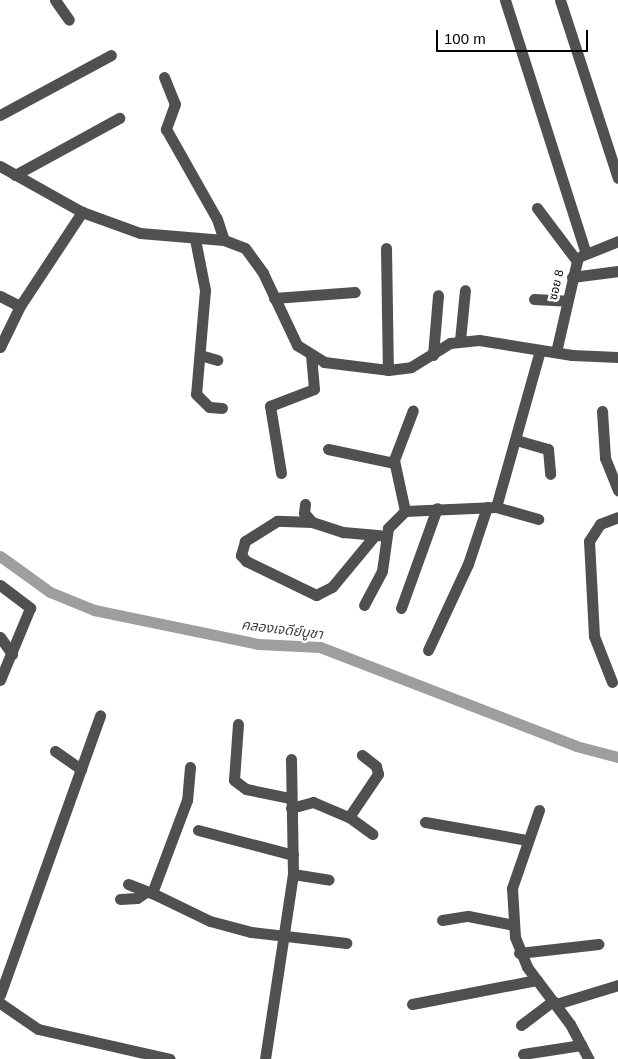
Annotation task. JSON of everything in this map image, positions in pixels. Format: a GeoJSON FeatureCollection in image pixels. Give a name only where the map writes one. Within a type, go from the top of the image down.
{"type":"FeatureCollection","features":[{"type":"Feature","properties":{"kind":"street"},"geometry":{"type":"LineString","coordinates":[[55,0],[69,20]]}},
{"type":"Feature","properties":{"kind":"street"},"geometry":{"type":"LineString","coordinates":[[505,0],[585,251]]}},
{"type":"Feature","properties":{"kind":"street"},"geometry":{"type":"LineString","coordinates":[[560,0],[618,178]]}},
{"type":"Feature","properties":{"kind":"street"},"geometry":{"type":"LineString","coordinates":[[0,115],[111,55]]}},
{"type":"Feature","properties":{"kind":"street"},"geometry":{"type":"LineString","coordinates":[[164,77],[175,104],[166,129],[217,219],[224,240]]}},
{"type":"Feature","properties":{"kind":"street"},"geometry":{"type":"LineString","coordinates":[[15,175],[119,118]]}},
{"type":"Feature","properties":{"kind":"street"},"geometry":{"type":"LineString","coordinates":[[0,166],[82,212],[140,233],[224,240],[251,253],[296,345],[311,357],[388,370],[411,367],[460,340],[556,352],[618,357]]}},
{"type":"Feature","properties":{"kind":"street","name":"ซอย 8"},"geometry":{"type":"LineString","coordinates":[[537,208],[577,261],[556,352]]}},
{"type":"Feature","properties":{"kind":"street"},"geometry":{"type":"LineString","coordinates":[[0,347],[20,306],[82,212]]}},
{"type":"Feature","properties":{"kind":"street"},"geometry":{"type":"LineString","coordinates":[[195,239],[205,290],[196,394],[209,407],[222,408]]}},
{"type":"Feature","properties":{"kind":"street"},"geometry":{"type":"LineString","coordinates":[[577,261],[585,251],[618,241]]}},
{"type":"Feature","properties":{"kind":"street"},"geometry":{"type":"LineString","coordinates":[[386,248],[388,370]]}},
{"type":"Feature","properties":{"kind":"street"},"geometry":{"type":"LineString","coordinates":[[572,277],[618,271]]}},
{"type":"Feature","properties":{"kind":"street"},"geometry":{"type":"LineString","coordinates":[[460,340],[465,290]]}},
{"type":"Feature","properties":{"kind":"street"},"geometry":{"type":"LineString","coordinates":[[274,298],[355,292]]}},
{"type":"Feature","properties":{"kind":"street"},"geometry":{"type":"LineString","coordinates":[[433,354],[438,295]]}},
{"type":"Feature","properties":{"kind":"street"},"geometry":{"type":"LineString","coordinates":[[0,296],[20,306]]}},
{"type":"Feature","properties":{"kind":"street"},"geometry":{"type":"LineString","coordinates":[[534,299],[567,301]]}},
{"type":"Feature","properties":{"kind":"street"},"geometry":{"type":"LineString","coordinates":[[428,650],[492,507],[516,440],[540,350]]}},
{"type":"Feature","properties":{"kind":"street"},"geometry":{"type":"LineString","coordinates":[[200,356],[217,360]]}},
{"type":"Feature","properties":{"kind":"street"},"geometry":{"type":"LineString","coordinates":[[281,473],[270,406],[314,389],[311,357]]}},
{"type":"Feature","properties":{"kind":"street"},"geometry":{"type":"LineString","coordinates":[[405,511],[394,463],[413,410]]}},
{"type":"Feature","properties":{"kind":"street"},"geometry":{"type":"LineString","coordinates":[[602,411],[605,458],[618,490]]}},
{"type":"Feature","properties":{"kind":"street"},"geometry":{"type":"LineString","coordinates":[[516,440],[548,449],[550,474]]}},
{"type":"Feature","properties":{"kind":"street"},"geometry":{"type":"LineString","coordinates":[[328,449],[394,463]]}},
{"type":"Feature","properties":{"kind":"street"},"geometry":{"type":"LineString","coordinates":[[305,504],[304,513],[312,522]]}},
{"type":"Feature","properties":{"kind":"street"},"geometry":{"type":"LineString","coordinates":[[381,535],[343,532],[312,522],[277,521],[245,541],[241,555],[316,595],[332,587],[381,535],[394,520],[405,511],[437,508],[492,507],[538,519]]}},
{"type":"Feature","properties":{"kind":"street"},"geometry":{"type":"LineString","coordinates":[[401,608],[437,508]]}},
{"type":"Feature","properties":{"kind":"street"},"geometry":{"type":"LineString","coordinates":[[612,682],[594,636],[589,541],[600,524],[618,517]]}},
{"type":"Feature","properties":{"kind":"street"},"geometry":{"type":"LineString","coordinates":[[364,605],[382,571],[381,535]]}},
{"type":"Feature","properties":{"kind":"street"},"geometry":{"type":"LineString","coordinates":[[0,585],[30,608],[0,680]]}},
{"type":"Feature","properties":{"kind":"street"},"geometry":{"type":"LineString","coordinates":[[0,637],[12,654]]}},
{"type":"Feature","properties":{"kind":"street"},"geometry":{"type":"LineString","coordinates":[[0,995],[100,715]]}},
{"type":"Feature","properties":{"kind":"street"},"geometry":{"type":"LineString","coordinates":[[238,724],[234,780],[246,789],[290,803],[313,802],[349,817],[372,834]]}},
{"type":"Feature","properties":{"kind":"street"},"geometry":{"type":"LineString","coordinates":[[55,751],[81,769]]}},
{"type":"Feature","properties":{"kind":"street"},"geometry":{"type":"LineString","coordinates":[[349,817],[378,774],[376,766],[362,755]]}},
{"type":"Feature","properties":{"kind":"street"},"geometry":{"type":"LineString","coordinates":[[265,1059],[286,937],[293,874],[290,803],[291,759]]}},
{"type":"Feature","properties":{"kind":"street"},"geometry":{"type":"LineString","coordinates":[[120,899],[137,898],[149,893],[187,800],[190,766]]}},
{"type":"Feature","properties":{"kind":"street"},"geometry":{"type":"LineString","coordinates":[[539,810],[527,840],[512,888],[514,924],[519,953],[554,1002],[589,1059]]}},
{"type":"Feature","properties":{"kind":"street"},"geometry":{"type":"LineString","coordinates":[[425,822],[527,840]]}},
{"type":"Feature","properties":{"kind":"street"},"geometry":{"type":"LineString","coordinates":[[198,830],[293,855]]}},
{"type":"Feature","properties":{"kind":"street"},"geometry":{"type":"LineString","coordinates":[[293,874],[329,880]]}},
{"type":"Feature","properties":{"kind":"street"},"geometry":{"type":"LineString","coordinates":[[128,884],[210,920],[286,937],[346,943]]}},
{"type":"Feature","properties":{"kind":"street"},"geometry":{"type":"LineString","coordinates":[[442,920],[468,916],[514,924]]}},
{"type":"Feature","properties":{"kind":"street"},"geometry":{"type":"LineString","coordinates":[[519,953],[598,944]]}},
{"type":"Feature","properties":{"kind":"street"},"geometry":{"type":"LineString","coordinates":[[412,1004],[537,980]]}},
{"type":"Feature","properties":{"kind":"street"},"geometry":{"type":"LineString","coordinates":[[521,1025],[554,1002],[618,985]]}},
{"type":"Feature","properties":{"kind":"street"},"geometry":{"type":"LineString","coordinates":[[0,1003],[38,1029],[167,1059]]}},
{"type":"Feature","properties":{"kind":"street"},"geometry":{"type":"LineString","coordinates":[[524,1054],[581,1045]]}},
{"type":"Feature","properties":{"kind":"waterway","name":"คลองเจดีย์บูชา"},"geometry":{"type":"LineString","coordinates":[[0,556],[50,592],[94,610],[258,644],[320,647],[576,746],[618,757]]}}]}
